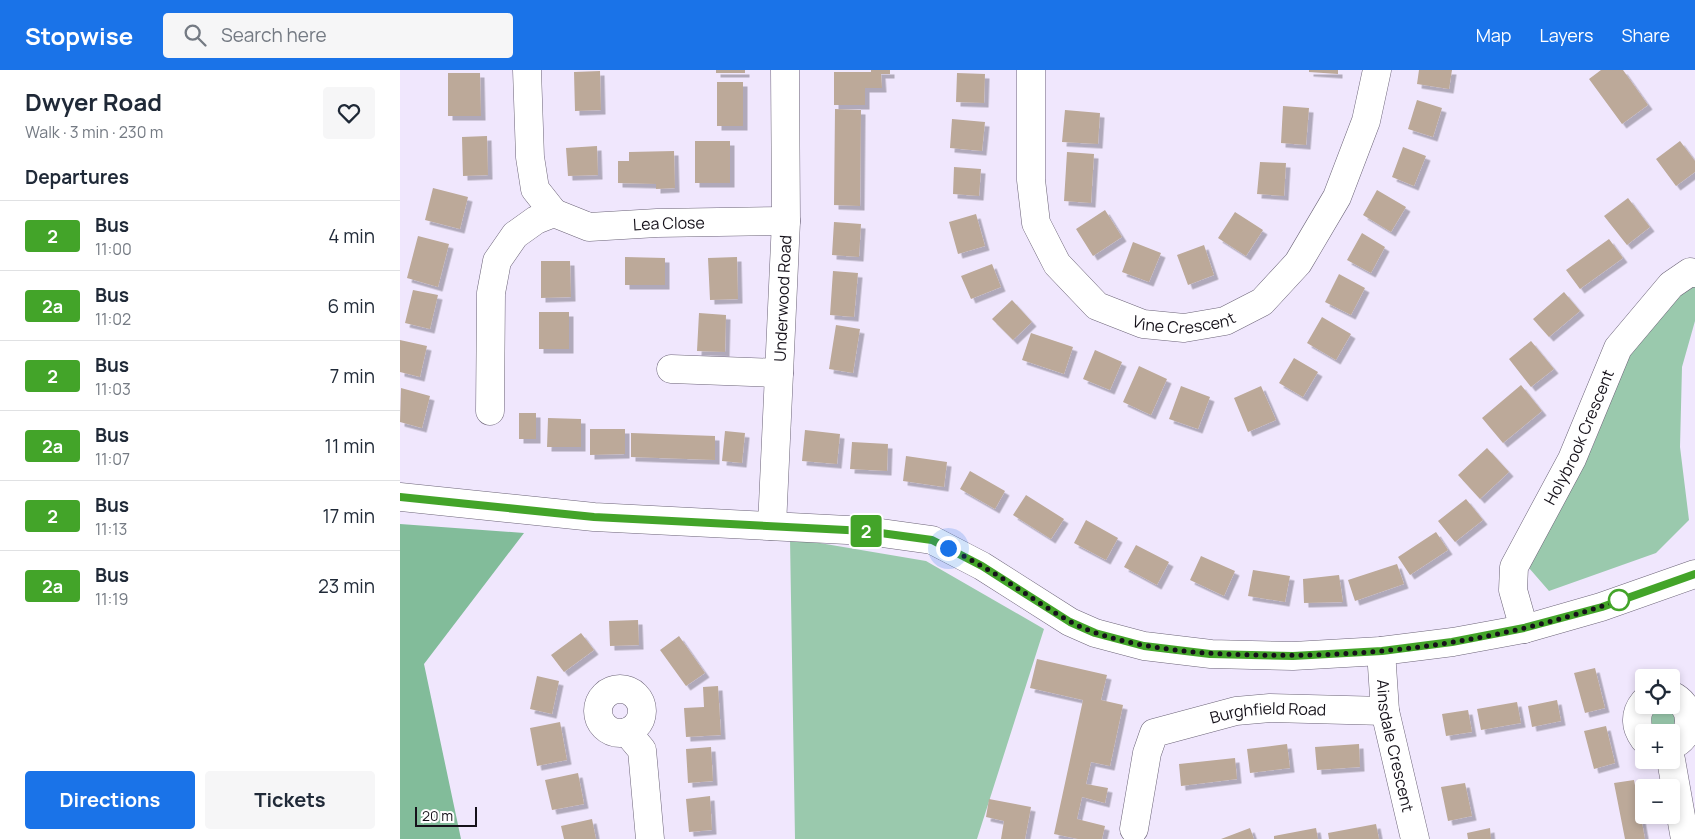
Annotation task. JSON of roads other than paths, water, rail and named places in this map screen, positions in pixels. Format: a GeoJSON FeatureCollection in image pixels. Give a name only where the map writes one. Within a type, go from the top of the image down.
{"type":"FeatureCollection","features":[{"type":"Feature","properties":{"kind":"street","name":"Lea Close"},"geometry":{"type":"LineString","coordinates":[[527,70],[530,157],[535,189],[554,213],[589,227],[657,223],[786,221]]}},
{"type":"Feature","properties":{"kind":"street","name":"Underwood Road"},"geometry":{"type":"LineString","coordinates":[[772,526],[786,221],[785,70]]}},
{"type":"Feature","properties":{"kind":"street","name":"Vine Crescent"},"geometry":{"type":"LineString","coordinates":[[1031,70],[1031,180],[1036,223],[1057,264],[1097,306],[1143,324],[1184,328],[1225,321],[1262,302],[1298,263],[1337,197],[1366,122],[1377,70]]}},
{"type":"Feature","properties":{"kind":"street"},"geometry":{"type":"LineString","coordinates":[[490,410],[491,293],[497,261],[515,235],[536,220],[554,213]]}},
{"type":"Feature","properties":{"kind":"street","name":"Holybrook Crescent"},"geometry":{"type":"LineString","coordinates":[[1524,628],[1514,590],[1514,567],[1572,459],[1618,348],[1671,285],[1690,272],[1695,273]]}},
{"type":"Feature","properties":{"kind":"street"},"geometry":{"type":"LineString","coordinates":[[671,369],[779,373]]}},
{"type":"Feature","properties":{"kind":"street"},"geometry":{"type":"LineString","coordinates":[[400,498],[594,517],[866,531],[932,540],[982,566],[1070,622],[1095,633],[1144,646],[1210,654],[1293,656],[1382,651],[1452,642],[1524,628],[1602,607],[1695,574]]}},
{"type":"Feature","properties":{"kind":"street","name":"Ainsdale Crescent"},"geometry":{"type":"LineString","coordinates":[[1382,651],[1385,710],[1415,839]]}},
{"type":"Feature","properties":{"kind":"street"},"geometry":{"type":"LineString","coordinates":[[1680,699],[1690,713],[1688,730],[1684,738],[1680,740]]}},
{"type":"Feature","properties":{"kind":"street","name":"Burghfield Road"},"geometry":{"type":"LineString","coordinates":[[1134,829],[1147,753],[1154,733],[1236,711],[1270,708],[1385,710]]}},
{"type":"Feature","properties":{"kind":"street"},"geometry":{"type":"LineString","coordinates":[[627,732],[642,750],[650,839]]}},
{"type":"Feature","properties":{"kind":"street"},"geometry":{"type":"LineString","coordinates":[[1673,769],[1685,839]]}}]}
